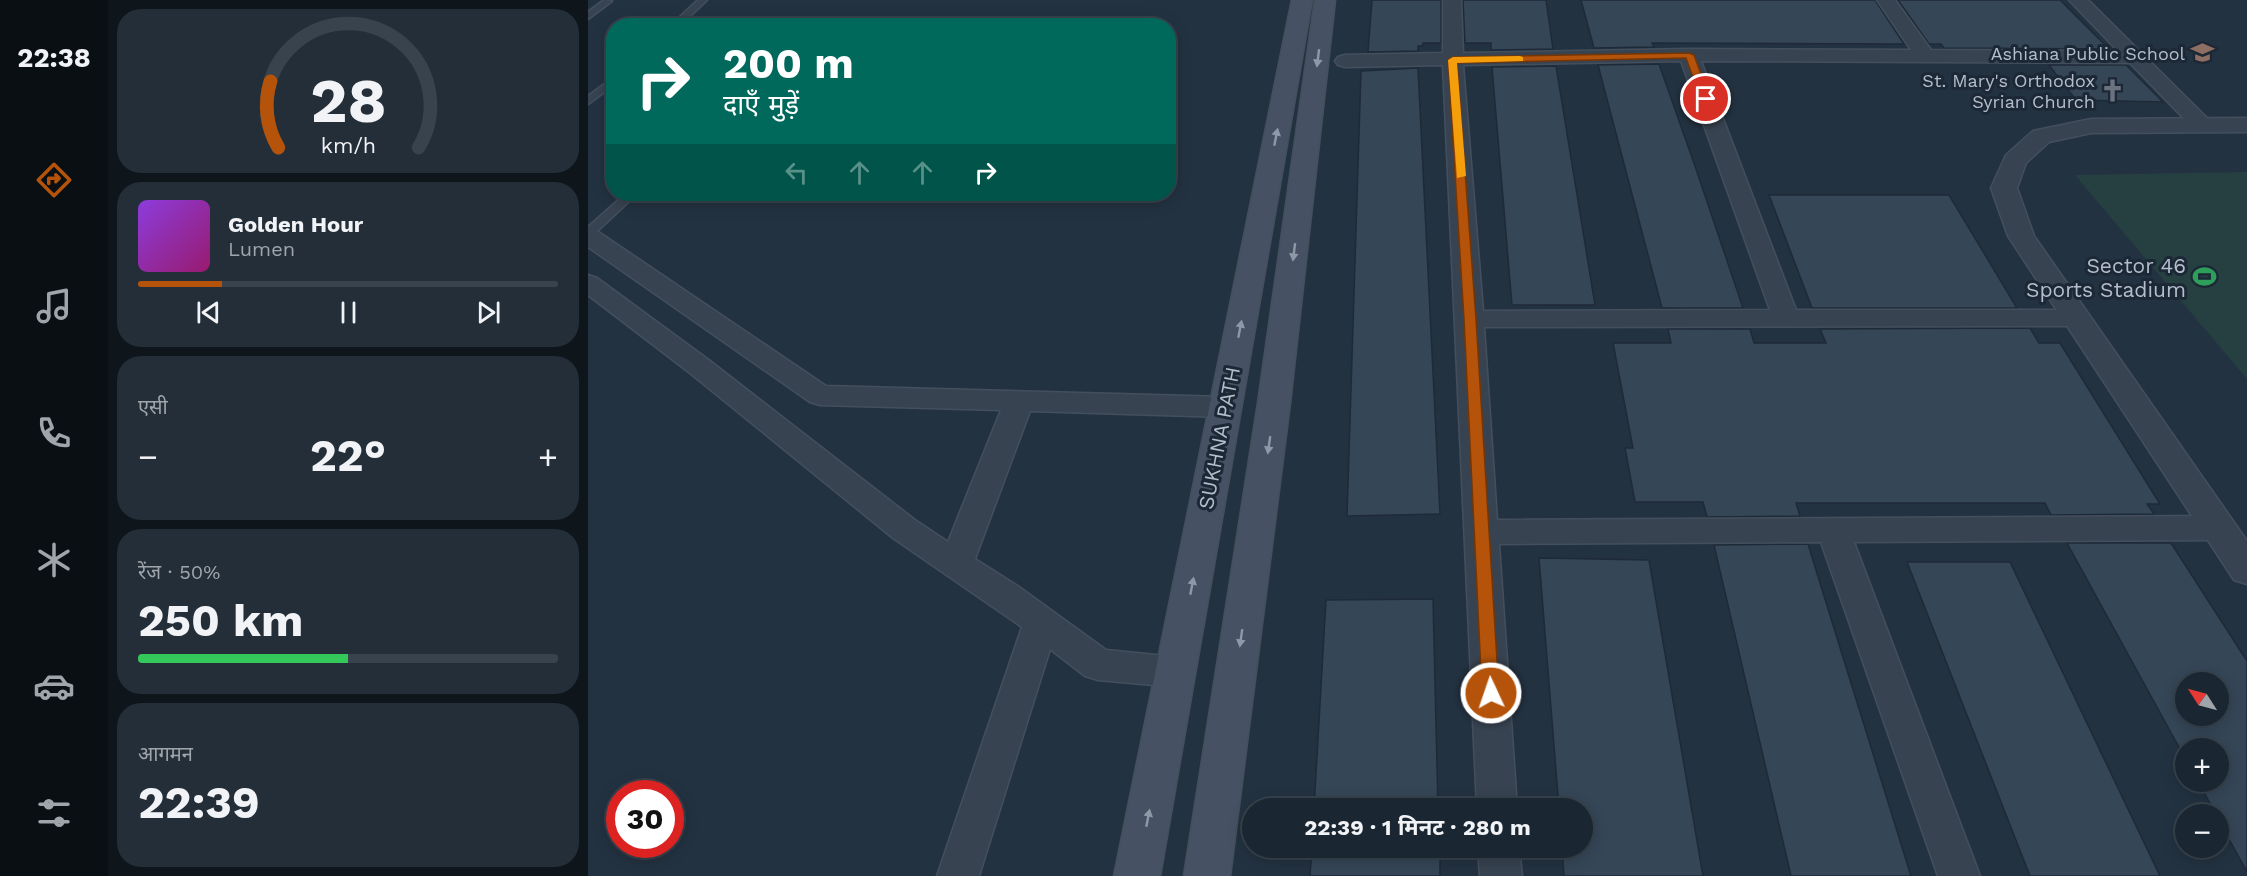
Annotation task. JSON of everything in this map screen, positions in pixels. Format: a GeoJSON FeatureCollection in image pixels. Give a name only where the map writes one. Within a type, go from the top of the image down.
{"type":"FeatureCollection","features":[{"type":"Feature","properties":{"kind":"main road","name":"SUKHNA PATH"},"geometry":{"type":"LineString","coordinates":[[1137,876],[1302,0]]}},
{"type":"Feature","properties":{"kind":"main road"},"geometry":{"type":"LineString","coordinates":[[1207,876],[1275,403],[1325,0]]}},
{"type":"Feature","properties":{"kind":"street"},"geometry":{"type":"LineString","coordinates":[[1452,0],[1453,60],[1496,798]]}},
{"type":"Feature","properties":{"kind":"street"},"geometry":{"type":"LineString","coordinates":[[1886,0],[1924,56]]}},
{"type":"Feature","properties":{"kind":"street"},"geometry":{"type":"LineString","coordinates":[[2078,0],[2204,125]]}},
{"type":"Feature","properties":{"kind":"street"},"geometry":{"type":"LineString","coordinates":[[1689,55],[1786,318]]}},
{"type":"Feature","properties":{"kind":"street"},"geometry":{"type":"LineString","coordinates":[[1345,61],[1689,55],[2135,57]]}},
{"type":"Feature","properties":{"kind":"street"},"geometry":{"type":"LineString","coordinates":[[2247,125],[2091,126],[2041,136],[2014,160],[2004,188],[2021,236],[2076,318],[2232,538],[2247,570]]}},
{"type":"Feature","properties":{"kind":"street"},"geometry":{"type":"LineString","coordinates":[[588,235],[820,395],[1225,407]]}},
{"type":"Feature","properties":{"kind":"street"},"geometry":{"type":"LineString","coordinates":[[588,284],[700,367],[904,529],[1098,665],[1176,672]]}},
{"type":"Feature","properties":{"kind":"street"},"geometry":{"type":"LineString","coordinates":[[1470,319],[2076,318]]}},
{"type":"Feature","properties":{"kind":"street"},"geometry":{"type":"LineString","coordinates":[[956,564],[1020,400]]}},
{"type":"Feature","properties":{"kind":"street"},"geometry":{"type":"LineString","coordinates":[[1482,532],[1833,530],[2232,538]]}},
{"type":"Feature","properties":{"kind":"street"},"geometry":{"type":"LineString","coordinates":[[1833,530],[1959,876]]}},
{"type":"Feature","properties":{"kind":"street"},"geometry":{"type":"LineString","coordinates":[[958,876],[1041,623]]}},
{"type":"Feature","properties":{"kind":"street"},"geometry":{"type":"LineString","coordinates":[[1500,858],[1501,876]]}},
{"type":"Feature","properties":{"kind":"lane"},"geometry":{"type":"LineString","coordinates":[[683,18],[703,0]]}},
{"type":"Feature","properties":{"kind":"lane"},"geometry":{"type":"LineString","coordinates":[[588,16],[608,2]]}},
{"type":"Feature","properties":{"kind":"lane"},"geometry":{"type":"LineString","coordinates":[[588,101],[606,86]]}},
{"type":"Feature","properties":{"kind":"lane"},"geometry":{"type":"LineString","coordinates":[[588,235],[624,201]]}},
{"type":"Feature","properties":{"kind":"green space","name":"Sector 46 Sports Stadium"},"geometry":{"type":"Polygon","coordinates":[[[2247,172],[2247,379],[2075,175],[2247,172]]]}},
{"type":"Feature","properties":{"kind":"building"},"geometry":{"type":"Polygon","coordinates":[[[1372,0],[1441,0],[1441,43],[1423,43],[1423,46],[1418,46],[1418,51],[1368,52],[1372,0]]]}},
{"type":"Feature","properties":{"kind":"building"},"geometry":{"type":"Polygon","coordinates":[[[1463,0],[1546,0],[1553,49],[1491,50],[1491,43],[1465,43],[1463,0]]]}},
{"type":"Feature","properties":{"kind":"building"},"geometry":{"type":"Polygon","coordinates":[[[1581,0],[1875,0],[1904,44],[1652,43],[1654,47],[1594,48],[1581,0]]]}},
{"type":"Feature","properties":{"kind":"building"},"geometry":{"type":"Polygon","coordinates":[[[1898,0],[2060,0],[2109,49],[1944,48],[1941,44],[1929,44],[1898,0]]]}},
{"type":"Feature","properties":{"kind":"building"},"geometry":{"type":"Polygon","coordinates":[[[1659,64],[1743,308],[1662,308],[1598,65],[1659,64]]]}},
{"type":"Feature","properties":{"kind":"building","name":"St. Mary's Orthodox Syrian Church"},"geometry":{"type":"Polygon","coordinates":[[[2049,65],[2126,65],[2163,102],[2076,100],[2049,65]]]}},
{"type":"Feature","properties":{"kind":"building"},"geometry":{"type":"Polygon","coordinates":[[[1556,66],[1595,305],[1512,305],[1492,67],[1556,66]]]}},
{"type":"Feature","properties":{"kind":"building"},"geometry":{"type":"Polygon","coordinates":[[[1418,68],[1440,514],[1347,516],[1361,71],[1418,68]]]}},
{"type":"Feature","properties":{"kind":"building"},"geometry":{"type":"Polygon","coordinates":[[[1769,195],[1949,195],[2017,308],[1812,308],[1769,195]]]}},
{"type":"Feature","properties":{"kind":"building"},"geometry":{"type":"Polygon","coordinates":[[[2030,328],[2039,343],[2060,343],[2160,504],[2147,504],[2154,514],[2051,515],[2045,503],[1796,503],[1800,516],[1707,517],[1703,502],[1635,502],[1625,448],[1633,448],[1613,343],[1671,343],[1668,329],[1750,329],[1754,343],[1826,343],[1820,329],[2030,328]]]}},
{"type":"Feature","properties":{"kind":"building"},"geometry":{"type":"Polygon","coordinates":[[[2067,543],[2171,543],[2247,661],[2247,872],[2229,839],[2229,804],[2210,804],[2204,792],[2229,792],[2229,738],[2175,738],[2175,740],[2067,543]]]}},
{"type":"Feature","properties":{"kind":"building"},"geometry":{"type":"Polygon","coordinates":[[[1808,544],[1911,876],[1791,876],[1714,545],[1808,544]]]}},
{"type":"Feature","properties":{"kind":"building"},"geometry":{"type":"Polygon","coordinates":[[[1539,558],[1649,560],[1703,876],[1564,876],[1563,858],[1593,858],[1593,798],[1558,798],[1539,558]]]}},
{"type":"Feature","properties":{"kind":"building"},"geometry":{"type":"Polygon","coordinates":[[[1907,562],[2010,562],[2160,876],[2030,876],[1907,562]]]}},
{"type":"Feature","properties":{"kind":"building"},"geometry":{"type":"Polygon","coordinates":[[[1433,599],[1438,798],[1315,798],[1326,600],[1433,599]]]}},
{"type":"Feature","properties":{"kind":"building"},"geometry":{"type":"Polygon","coordinates":[[[1311,858],[1440,858],[1440,876],[1310,876],[1311,858]]]}},
{"type":"Feature","properties":{"kind":"slow traffic"},"geometry":{"type":"LineString","coordinates":[[1461,176],[1453,60],[1520,59]]}},
{"type":"Feature","properties":{"kind":"place","name":"Ashiana Public School"},"geometry":{"type":"Point","coordinates":[2203,53]}},
{"type":"Feature","properties":{"kind":"place","name":"St. Mary's Orthodox Syrian Church"},"geometry":{"type":"Point","coordinates":[2113,90]}},
{"type":"Feature","properties":{"kind":"place","name":"Sector 46 Sports Stadium"},"geometry":{"type":"Point","coordinates":[2204,277]}},
{"type":"Feature","properties":{"kind":"route"},"geometry":{"type":"LineString","coordinates":[[1491,693],[1453,60],[1689,55],[1706,99]]}}]}
